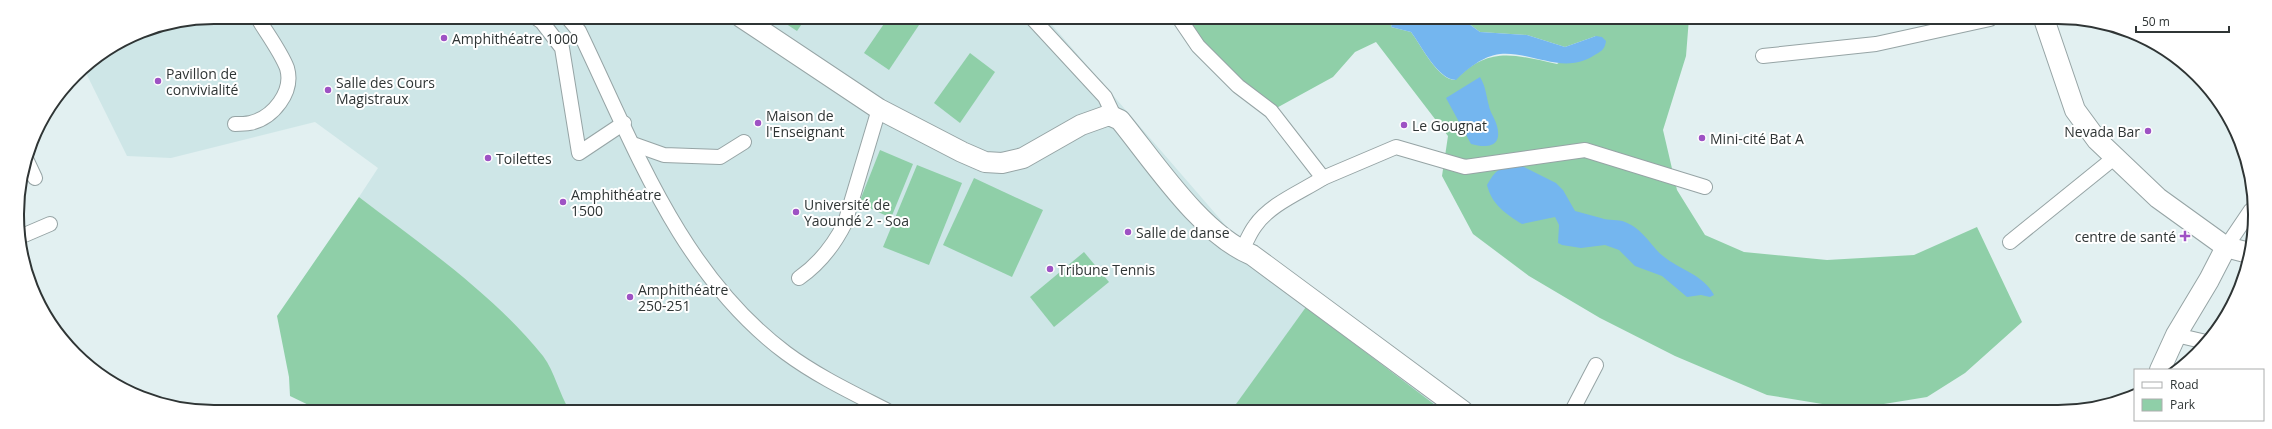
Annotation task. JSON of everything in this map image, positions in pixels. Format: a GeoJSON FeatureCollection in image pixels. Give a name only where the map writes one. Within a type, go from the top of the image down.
{"type":"FeatureCollection","features":[{"type":"Feature","properties":{"kind":"street"},"geometry":{"type":"LineString","coordinates":[[235,124],[249,124],[262,119],[284,98],[288,81],[287,68],[261,24]]}},
{"type":"Feature","properties":{"kind":"street"},"geometry":{"type":"LineString","coordinates":[[544,24],[562,48],[579,153],[624,123]]}},
{"type":"Feature","properties":{"kind":"street"},"geometry":{"type":"LineString","coordinates":[[573,24],[579,31],[649,178],[684,241],[707,273],[746,319],[785,352],[811,370],[877,405]]}},
{"type":"Feature","properties":{"kind":"street"},"geometry":{"type":"LineString","coordinates":[[750,24],[879,109],[962,152],[985,162],[1002,163],[1024,158],[1081,125],[1109,115],[1114,116],[1120,120],[1201,217],[1219,235],[1241,250],[1252,255],[1455,405]]}},
{"type":"Feature","properties":{"kind":"street"},"geometry":{"type":"LineString","coordinates":[[1038,24],[1105,97],[1114,116]]}},
{"type":"Feature","properties":{"kind":"street"},"geometry":{"type":"LineString","coordinates":[[1183,24],[1198,46],[1238,86],[1271,112],[1323,178]]}},
{"type":"Feature","properties":{"kind":"street"},"geometry":{"type":"LineString","coordinates":[[1763,56],[1876,44],[1967,24]]}},
{"type":"Feature","properties":{"kind":"street"},"geometry":{"type":"LineString","coordinates":[[2046,24],[2075,110],[2096,140],[2158,198],[2226,247],[2244,252]]}},
{"type":"Feature","properties":{"kind":"street"},"geometry":{"type":"LineString","coordinates":[[800,278],[813,268],[838,238],[845,223],[879,109]]}},
{"type":"Feature","properties":{"kind":"street"},"geometry":{"type":"LineString","coordinates":[[633,144],[664,155],[720,157],[744,142]]}},
{"type":"Feature","properties":{"kind":"street"},"geometry":{"type":"LineString","coordinates":[[1241,250],[1255,226],[1263,217],[1281,203],[1323,178],[1396,147],[1465,167],[1585,150],[1705,187]]}},
{"type":"Feature","properties":{"kind":"street"},"geometry":{"type":"LineString","coordinates":[[2010,242],[2114,158]]}},
{"type":"Feature","properties":{"kind":"street"},"geometry":{"type":"LineString","coordinates":[[30,167],[35,178]]}},
{"type":"Feature","properties":{"kind":"street"},"geometry":{"type":"LineString","coordinates":[[2160,369],[2176,335],[2209,280],[2226,247],[2248,214]]}},
{"type":"Feature","properties":{"kind":"street"},"geometry":{"type":"LineString","coordinates":[[25,235],[50,224]]}},
{"type":"Feature","properties":{"kind":"street"},"geometry":{"type":"LineString","coordinates":[[2176,335],[2200,341]]}},
{"type":"Feature","properties":{"kind":"street"},"geometry":{"type":"LineString","coordinates":[[1575,405],[1596,365]]}},
{"type":"Feature","properties":{"kind":"shaded area","name":"Université de Yaoundé 2 - Soa"},"geometry":{"type":"Polygon","coordinates":[[[202,24],[1051,24],[1227,227],[1468,405],[565,405],[438,258],[359,197],[378,168],[315,122],[171,158],[127,156],[86,74],[99,63],[119,50],[153,34],[165,30],[202,24]]]}},
{"type":"Feature","properties":{"kind":"green space"},"geometry":{"type":"Polygon","coordinates":[[[786,24],[802,24],[797,31],[786,24]]]}},
{"type":"Feature","properties":{"kind":"green space"},"geometry":{"type":"Polygon","coordinates":[[[884,24],[920,24],[889,70],[864,53],[884,24]]]}},
{"type":"Feature","properties":{"kind":"green space"},"geometry":{"type":"Polygon","coordinates":[[[1185,24],[1392,24],[1391,27],[1411,32],[1436,68],[1442,74],[1455,80],[1480,61],[1491,57],[1515,56],[1557,64],[1596,36],[1565,47],[1527,35],[1480,32],[1469,24],[1689,24],[1686,56],[1663,130],[1677,190],[1705,235],[1744,252],[1827,260],[1914,255],[1977,227],[2022,322],[1965,373],[1927,397],[1878,405],[1828,405],[1767,395],[1675,356],[1600,318],[1529,276],[1473,234],[1442,176],[1448,136],[1376,42],[1355,52],[1333,77],[1271,111],[1185,24]]]}},
{"type":"Feature","properties":{"kind":"green space"},"geometry":{"type":"Polygon","coordinates":[[[970,53],[995,72],[960,123],[934,103],[970,53]]]}},
{"type":"Feature","properties":{"kind":"green space"},"geometry":{"type":"Polygon","coordinates":[[[880,150],[913,164],[891,218],[859,203],[880,150]]]}},
{"type":"Feature","properties":{"kind":"green space"},"geometry":{"type":"Polygon","coordinates":[[[917,165],[962,183],[929,265],[883,247],[917,165]]]}},
{"type":"Feature","properties":{"kind":"green space"},"geometry":{"type":"Polygon","coordinates":[[[974,178],[1043,210],[1012,277],[943,245],[974,178]]]}},
{"type":"Feature","properties":{"kind":"green space"},"geometry":{"type":"Polygon","coordinates":[[[359,197],[456,271],[502,311],[543,356],[567,405],[309,405],[290,396],[289,377],[277,316],[359,197]]]}},
{"type":"Feature","properties":{"kind":"green space"},"geometry":{"type":"Polygon","coordinates":[[[1084,252],[1109,282],[1054,327],[1030,297],[1084,252]]]}},
{"type":"Feature","properties":{"kind":"green space"},"geometry":{"type":"Polygon","coordinates":[[[1306,307],[1435,405],[1235,405],[1306,307]]]}},
{"type":"Feature","properties":{"kind":"water"},"geometry":{"type":"Polygon","coordinates":[[[1392,24],[1469,24],[1480,32],[1527,35],[1565,47],[1596,36],[1602,37],[1606,41],[1603,49],[1598,53],[1581,61],[1570,63],[1558,63],[1512,54],[1494,55],[1482,60],[1456,80],[1449,78],[1436,68],[1411,32],[1391,27],[1392,24]]]}},
{"type":"Feature","properties":{"kind":"water"},"geometry":{"type":"Polygon","coordinates":[[[1480,77],[1485,88],[1498,131],[1496,141],[1489,146],[1471,144],[1446,98],[1480,77]]]}},
{"type":"Feature","properties":{"kind":"water"},"geometry":{"type":"Polygon","coordinates":[[[1516,163],[1556,183],[1563,190],[1575,211],[1604,219],[1622,221],[1637,229],[1658,252],[1704,282],[1714,295],[1710,297],[1701,295],[1687,297],[1662,276],[1635,266],[1619,250],[1605,245],[1581,248],[1562,245],[1558,243],[1559,225],[1555,217],[1522,224],[1505,213],[1492,198],[1487,185],[1492,176],[1498,170],[1506,165],[1516,163]]]}},
{"type":"Feature","properties":{"kind":"place","name":"Amphithéatre 1000"},"geometry":{"type":"Point","coordinates":[444,38]}},
{"type":"Feature","properties":{"kind":"place","name":"Pavillon de convivialité"},"geometry":{"type":"Point","coordinates":[158,81]}},
{"type":"Feature","properties":{"kind":"place","name":"Salle des Cours Magistraux"},"geometry":{"type":"Point","coordinates":[328,90]}},
{"type":"Feature","properties":{"kind":"place","name":"Maison de l'Enseignant"},"geometry":{"type":"Point","coordinates":[758,123]}},
{"type":"Feature","properties":{"kind":"place","name":"Le Gougnat"},"geometry":{"type":"Point","coordinates":[1404,125]}},
{"type":"Feature","properties":{"kind":"place","name":"Nevada Bar"},"geometry":{"type":"Point","coordinates":[2148,131]}},
{"type":"Feature","properties":{"kind":"place","name":"Mini-cité Bat A"},"geometry":{"type":"Point","coordinates":[1702,138]}},
{"type":"Feature","properties":{"kind":"place","name":"Toilettes"},"geometry":{"type":"Point","coordinates":[488,158]}},
{"type":"Feature","properties":{"kind":"place","name":"Amphithéatre 1500"},"geometry":{"type":"Point","coordinates":[563,202]}},
{"type":"Feature","properties":{"kind":"place","name":"Université de Yaoundé 2 - Soa"},"geometry":{"type":"Point","coordinates":[796,212]}},
{"type":"Feature","properties":{"kind":"place","name":"Salle de danse"},"geometry":{"type":"Point","coordinates":[1128,232]}},
{"type":"Feature","properties":{"kind":"place","name":"centre de santé"},"geometry":{"type":"Point","coordinates":[2185,236]}},
{"type":"Feature","properties":{"kind":"place","name":"Tribune Tennis"},"geometry":{"type":"Point","coordinates":[1050,269]}},
{"type":"Feature","properties":{"kind":"place","name":"Amphithéatre 250-251"},"geometry":{"type":"Point","coordinates":[630,297]}}]}
